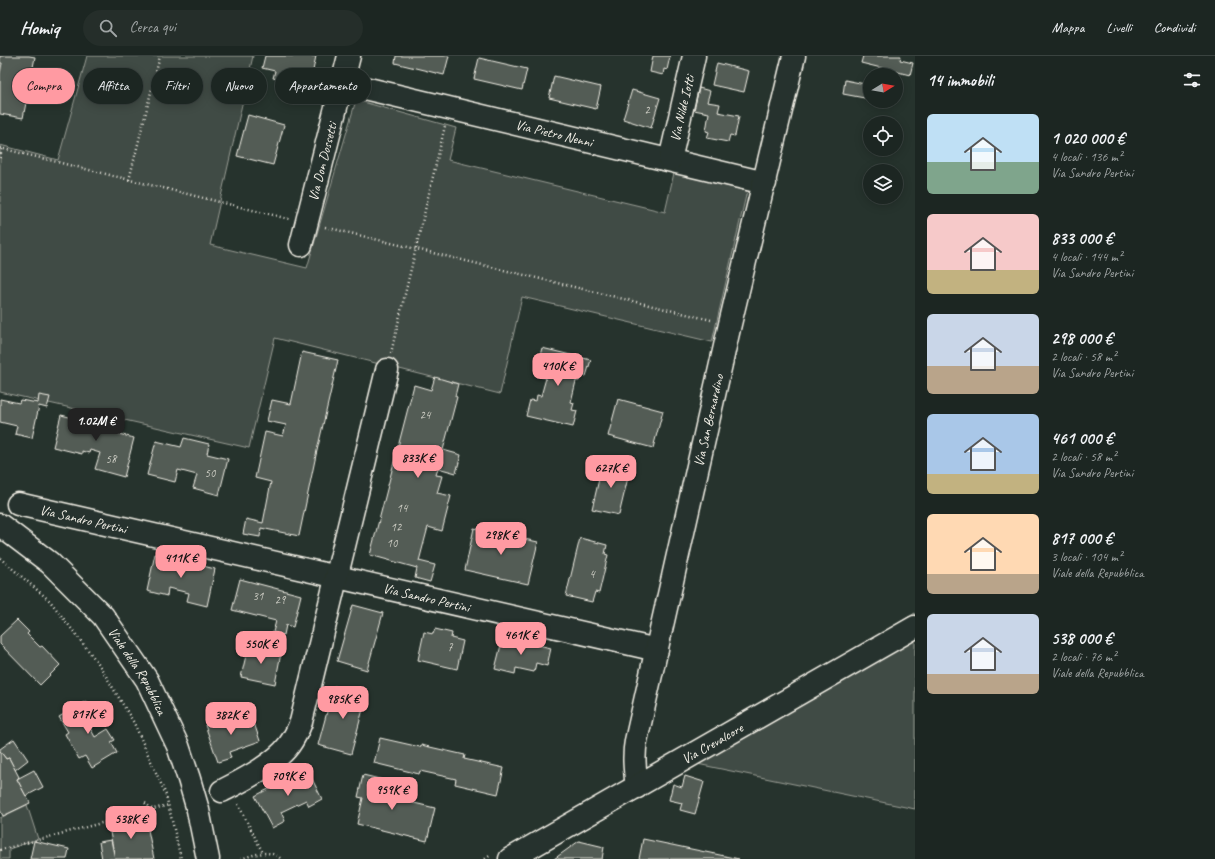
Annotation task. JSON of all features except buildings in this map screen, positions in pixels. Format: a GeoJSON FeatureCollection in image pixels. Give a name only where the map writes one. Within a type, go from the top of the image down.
{"type":"FeatureCollection","features":[{"type":"Feature","properties":{"kind":"street","name":"Via Don Dossetti"},"geometry":{"type":"LineString","coordinates":[[347,68],[350,56]]}},
{"type":"Feature","properties":{"kind":"street","name":"Via Nilde Iotti"},"geometry":{"type":"LineString","coordinates":[[670,160],[694,56]]}},
{"type":"Feature","properties":{"kind":"street","name":"Via San Bernardino"},"geometry":{"type":"LineString","coordinates":[[637,787],[634,751],[730,324],[765,183],[794,56]]}},
{"type":"Feature","properties":{"kind":"street","name":"Via Pietro Nenni"},"geometry":{"type":"LineString","coordinates":[[371,90],[765,183]]}},
{"type":"Feature","properties":{"kind":"street","name":"Via Don Dossetti"},"geometry":{"type":"LineString","coordinates":[[301,245],[338,104]]}},
{"type":"Feature","properties":{"kind":"street"},"geometry":{"type":"LineString","coordinates":[[226,789],[277,758],[289,746],[301,722],[387,370]]}},
{"type":"Feature","properties":{"kind":"street","name":"Via Sandro Pertini"},"geometry":{"type":"LineString","coordinates":[[18,504],[657,650]]}},
{"type":"Feature","properties":{"kind":"street","name":"Viale della Repubblica"},"geometry":{"type":"LineString","coordinates":[[0,525],[50,564],[103,616],[147,680],[178,746],[198,810],[208,859]]}},
{"type":"Feature","properties":{"kind":"street","name":"Via Crevalcore"},"geometry":{"type":"LineString","coordinates":[[501,857],[637,787],[915,628]]}},
{"type":"Feature","properties":{"kind":"path"},"geometry":{"type":"LineString","coordinates":[[129,180],[160,56]]}},
{"type":"Feature","properties":{"kind":"path"},"geometry":{"type":"LineString","coordinates":[[387,370],[450,108]]}},
{"type":"Feature","properties":{"kind":"path"},"geometry":{"type":"LineString","coordinates":[[0,158],[1,148],[730,324]]}},
{"type":"Feature","properties":{"kind":"path"},"geometry":{"type":"LineString","coordinates":[[0,558],[50,601],[98,663],[134,723],[166,795],[181,859]]}},
{"type":"Feature","properties":{"kind":"path"},"geometry":{"type":"LineString","coordinates":[[226,789],[263,853]]}},
{"type":"Feature","properties":{"kind":"path"},"geometry":{"type":"LineString","coordinates":[[145,804],[152,809]]}},
{"type":"Feature","properties":{"kind":"path"},"geometry":{"type":"LineString","coordinates":[[0,850],[169,805]]}},
{"type":"Feature","properties":{"kind":"path"},"geometry":{"type":"LineString","coordinates":[[82,823],[84,828]]}},
{"type":"Feature","properties":{"kind":"path"},"geometry":{"type":"LineString","coordinates":[[241,859],[263,853],[278,856],[281,859]]}},
{"type":"Feature","properties":{"kind":"path"},"geometry":{"type":"LineString","coordinates":[[485,859],[501,857]]}},
{"type":"Feature","properties":{"kind":"shaded area"},"geometry":{"type":"Polygon","coordinates":[[[87,56],[253,56],[250,68],[211,68],[211,104],[242,104],[210,245],[307,268],[355,104],[370,104],[456,128],[448,160],[665,212],[674,173],[747,191],[712,342],[522,297],[500,394],[275,338],[249,448],[0,392],[0,145],[58,160],[74,104],[75,104],[83,70],[83,104],[143,104],[143,68],[84,68],[87,56]]]}},
{"type":"Feature","properties":{"kind":"shaded area"},"geometry":{"type":"Polygon","coordinates":[[[915,613],[915,809],[673,759],[890,628],[915,613]]]}},
{"type":"Feature","properties":{"kind":"shaded area"},"geometry":{"type":"Polygon","coordinates":[[[27,805],[38,839],[9,849],[9,859],[0,859],[0,818],[27,805]]]}}]}
